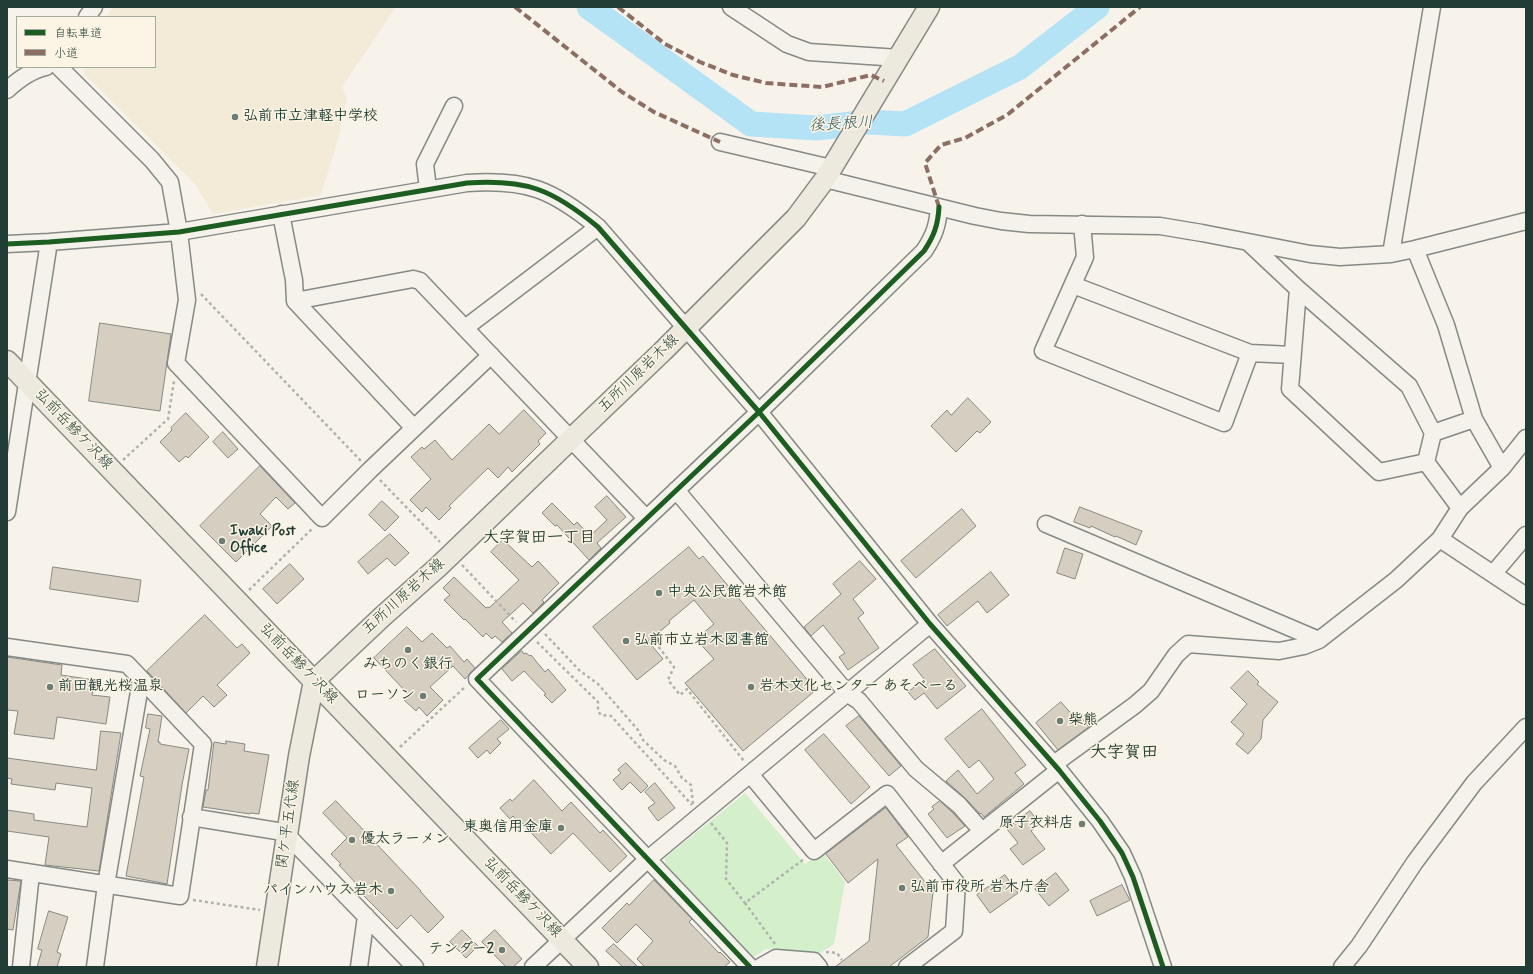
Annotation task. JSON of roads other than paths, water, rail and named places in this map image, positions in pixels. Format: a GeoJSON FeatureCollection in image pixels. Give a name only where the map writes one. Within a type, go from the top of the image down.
{"type":"FeatureCollection","features":[{"type":"Feature","properties":{"kind":"main road","name":"五所川原岩木線"},"geometry":{"type":"LineString","coordinates":[[314,681],[451,554],[571,439],[686,328],[796,218],[832,167],[929,7]]}},
{"type":"Feature","properties":{"kind":"main road","name":"弘前岳鰺ケ沢線"},"geometry":{"type":"LineString","coordinates":[[7,361],[588,967]]}},
{"type":"Feature","properties":{"kind":"main road","name":"関ケ平五代線"},"geometry":{"type":"LineString","coordinates":[[267,967],[299,756],[314,681]]}},
{"type":"Feature","properties":{"kind":"street"},"geometry":{"type":"LineString","coordinates":[[88,16],[94,7]]}},
{"type":"Feature","properties":{"kind":"street"},"geometry":{"type":"LineString","coordinates":[[731,7],[787,44],[809,52],[899,58]]}},
{"type":"Feature","properties":{"kind":"street"},"geometry":{"type":"LineString","coordinates":[[1390,254],[1432,7]]}},
{"type":"Feature","properties":{"kind":"street"},"geometry":{"type":"LineString","coordinates":[[7,90],[18,80],[42,68]]}},
{"type":"Feature","properties":{"kind":"street"},"geometry":{"type":"LineString","coordinates":[[60,68],[152,160],[170,182],[179,232],[187,300],[176,363],[322,518],[370,470],[491,355]]}},
{"type":"Feature","properties":{"kind":"street"},"geometry":{"type":"LineString","coordinates":[[428,189],[425,164],[454,106]]}},
{"type":"Feature","properties":{"kind":"street"},"geometry":{"type":"LineString","coordinates":[[720,142],[832,167],[939,207],[1001,221],[1029,224],[1160,226],[1325,256],[1346,257],[1390,254],[1526,221]]}},
{"type":"Feature","properties":{"kind":"street"},"geometry":{"type":"LineString","coordinates":[[7,244],[179,232],[428,189],[493,181],[512,183],[534,188],[554,196],[575,208],[598,227],[758,412],[930,624],[1057,767],[1100,821],[1122,853],[1133,878],[1163,967]]}},
{"type":"Feature","properties":{"kind":"street"},"geometry":{"type":"LineString","coordinates":[[750,967],[477,679],[758,412],[924,251],[933,237],[938,221],[939,207]]}},
{"type":"Feature","properties":{"kind":"street"},"geometry":{"type":"LineString","coordinates":[[281,214],[294,280],[295,301],[414,428]]}},
{"type":"Feature","properties":{"kind":"street"},"geometry":{"type":"LineString","coordinates":[[1082,224],[1085,257],[1043,351],[1224,423],[1250,353]]}},
{"type":"Feature","properties":{"kind":"street"},"geometry":{"type":"LineString","coordinates":[[464,328],[598,227]]}},
{"type":"Feature","properties":{"kind":"street"},"geometry":{"type":"LineString","coordinates":[[7,512],[49,242]]}},
{"type":"Feature","properties":{"kind":"street"},"geometry":{"type":"LineString","coordinates":[[1248,242],[1298,289],[1409,386],[1433,433],[1426,462]]}},
{"type":"Feature","properties":{"kind":"street"},"geometry":{"type":"LineString","coordinates":[[1415,249],[1446,324],[1474,419],[1502,468]]}},
{"type":"Feature","properties":{"kind":"street"},"geometry":{"type":"LineString","coordinates":[[295,301],[413,279],[420,281],[646,518]]}},
{"type":"Feature","properties":{"kind":"street"},"geometry":{"type":"LineString","coordinates":[[1072,285],[1250,353],[1292,354]]}},
{"type":"Feature","properties":{"kind":"street"},"geometry":{"type":"LineString","coordinates":[[1298,289],[1290,389],[1379,472],[1426,462]]}},
{"type":"Feature","properties":{"kind":"street"},"geometry":{"type":"LineString","coordinates":[[1433,433],[1474,419]]}},
{"type":"Feature","properties":{"kind":"street"},"geometry":{"type":"LineString","coordinates":[[942,864],[1057,767],[1151,691],[1176,655],[1188,644],[1279,651],[1304,646],[1319,640],[1396,580],[1440,539],[1460,508],[1502,468],[1526,438]]}},
{"type":"Feature","properties":{"kind":"street"},"geometry":{"type":"LineString","coordinates":[[1426,462],[1460,508]]}},
{"type":"Feature","properties":{"kind":"street"},"geometry":{"type":"LineString","coordinates":[[676,490],[847,693],[859,701],[916,769],[959,805],[982,831]]}},
{"type":"Feature","properties":{"kind":"street"},"geometry":{"type":"LineString","coordinates":[[1046,524],[1319,640]]}},
{"type":"Feature","properties":{"kind":"street"},"geometry":{"type":"LineString","coordinates":[[1493,574],[1526,534]]}},
{"type":"Feature","properties":{"kind":"street"},"geometry":{"type":"LineString","coordinates":[[1440,539],[1526,596]]}},
{"type":"Feature","properties":{"kind":"street"},"geometry":{"type":"LineString","coordinates":[[534,967],[648,859],[930,624]]}},
{"type":"Feature","properties":{"kind":"street"},"geometry":{"type":"LineString","coordinates":[[7,647],[126,664],[203,744],[180,896],[7,869]]}},
{"type":"Feature","properties":{"kind":"street"},"geometry":{"type":"LineString","coordinates":[[95,967],[106,885],[142,680]]}},
{"type":"Feature","properties":{"kind":"street"},"geometry":{"type":"LineString","coordinates":[[1350,964],[1359,946],[1415,862],[1474,783],[1526,726]]}},
{"type":"Feature","properties":{"kind":"street"},"geometry":{"type":"LineString","coordinates":[[752,773],[814,851],[887,794],[957,884],[954,931],[907,967]]}},
{"type":"Feature","properties":{"kind":"street"},"geometry":{"type":"LineString","coordinates":[[192,817],[277,831],[287,835],[415,967]]}},
{"type":"Feature","properties":{"kind":"street"},"geometry":{"type":"LineString","coordinates":[[20,967],[31,873]]}},
{"type":"Feature","properties":{"kind":"street"},"geometry":{"type":"LineString","coordinates":[[359,967],[366,916]]}},
{"type":"Feature","properties":{"kind":"street"},"geometry":{"type":"LineString","coordinates":[[760,967],[776,958],[814,961],[819,967]]}},
{"type":"Feature","properties":{"kind":"waterway","name":"後長根川"},"geometry":{"type":"LineString","coordinates":[[589,7],[751,124],[817,128],[868,122],[905,124],[1020,67],[1097,7]]}},
{"type":"Feature","properties":{"kind":"place","name":"弘前市立津軽中学校"},"geometry":{"type":"Point","coordinates":[235,117]}},
{"type":"Feature","properties":{"kind":"place","name":"Iwaki Post Office"},"geometry":{"type":"Point","coordinates":[222,541]}},
{"type":"Feature","properties":{"kind":"place","name":"中央公民館岩木館"},"geometry":{"type":"Point","coordinates":[659,593]}},
{"type":"Feature","properties":{"kind":"place","name":"弘前市立岩木図書館"},"geometry":{"type":"Point","coordinates":[626,641]}},
{"type":"Feature","properties":{"kind":"place","name":"みちのく銀行"},"geometry":{"type":"Point","coordinates":[408,650]}},
{"type":"Feature","properties":{"kind":"place","name":"前田観光桜温泉"},"geometry":{"type":"Point","coordinates":[50,687]}},
{"type":"Feature","properties":{"kind":"place","name":"岩木文化センター あそべーる"},"geometry":{"type":"Point","coordinates":[751,687]}},
{"type":"Feature","properties":{"kind":"place","name":"ローソン"},"geometry":{"type":"Point","coordinates":[423,696]}},
{"type":"Feature","properties":{"kind":"place","name":"柴熊"},"geometry":{"type":"Point","coordinates":[1060,721]}},
{"type":"Feature","properties":{"kind":"place","name":"原子衣料店"},"geometry":{"type":"Point","coordinates":[1082,824]}},
{"type":"Feature","properties":{"kind":"place","name":"東奥信用金庫"},"geometry":{"type":"Point","coordinates":[561,828]}},
{"type":"Feature","properties":{"kind":"place","name":"優太ラーメン"},"geometry":{"type":"Point","coordinates":[352,840]}},
{"type":"Feature","properties":{"kind":"place","name":"弘前市役所 岩木庁舎"},"geometry":{"type":"Point","coordinates":[902,888]}},
{"type":"Feature","properties":{"kind":"place","name":"パインハウス岩木"},"geometry":{"type":"Point","coordinates":[391,891]}},
{"type":"Feature","properties":{"kind":"place","name":"テンダー2"},"geometry":{"type":"Point","coordinates":[502,950]}},
{"type":"Feature","properties":{"kind":"district","name":"大字賀田一丁目"},"geometry":{"type":"Point","coordinates":[539,539]}},
{"type":"Feature","properties":{"kind":"district","name":"大字賀田"},"geometry":{"type":"Point","coordinates":[1124,753]}}]}
